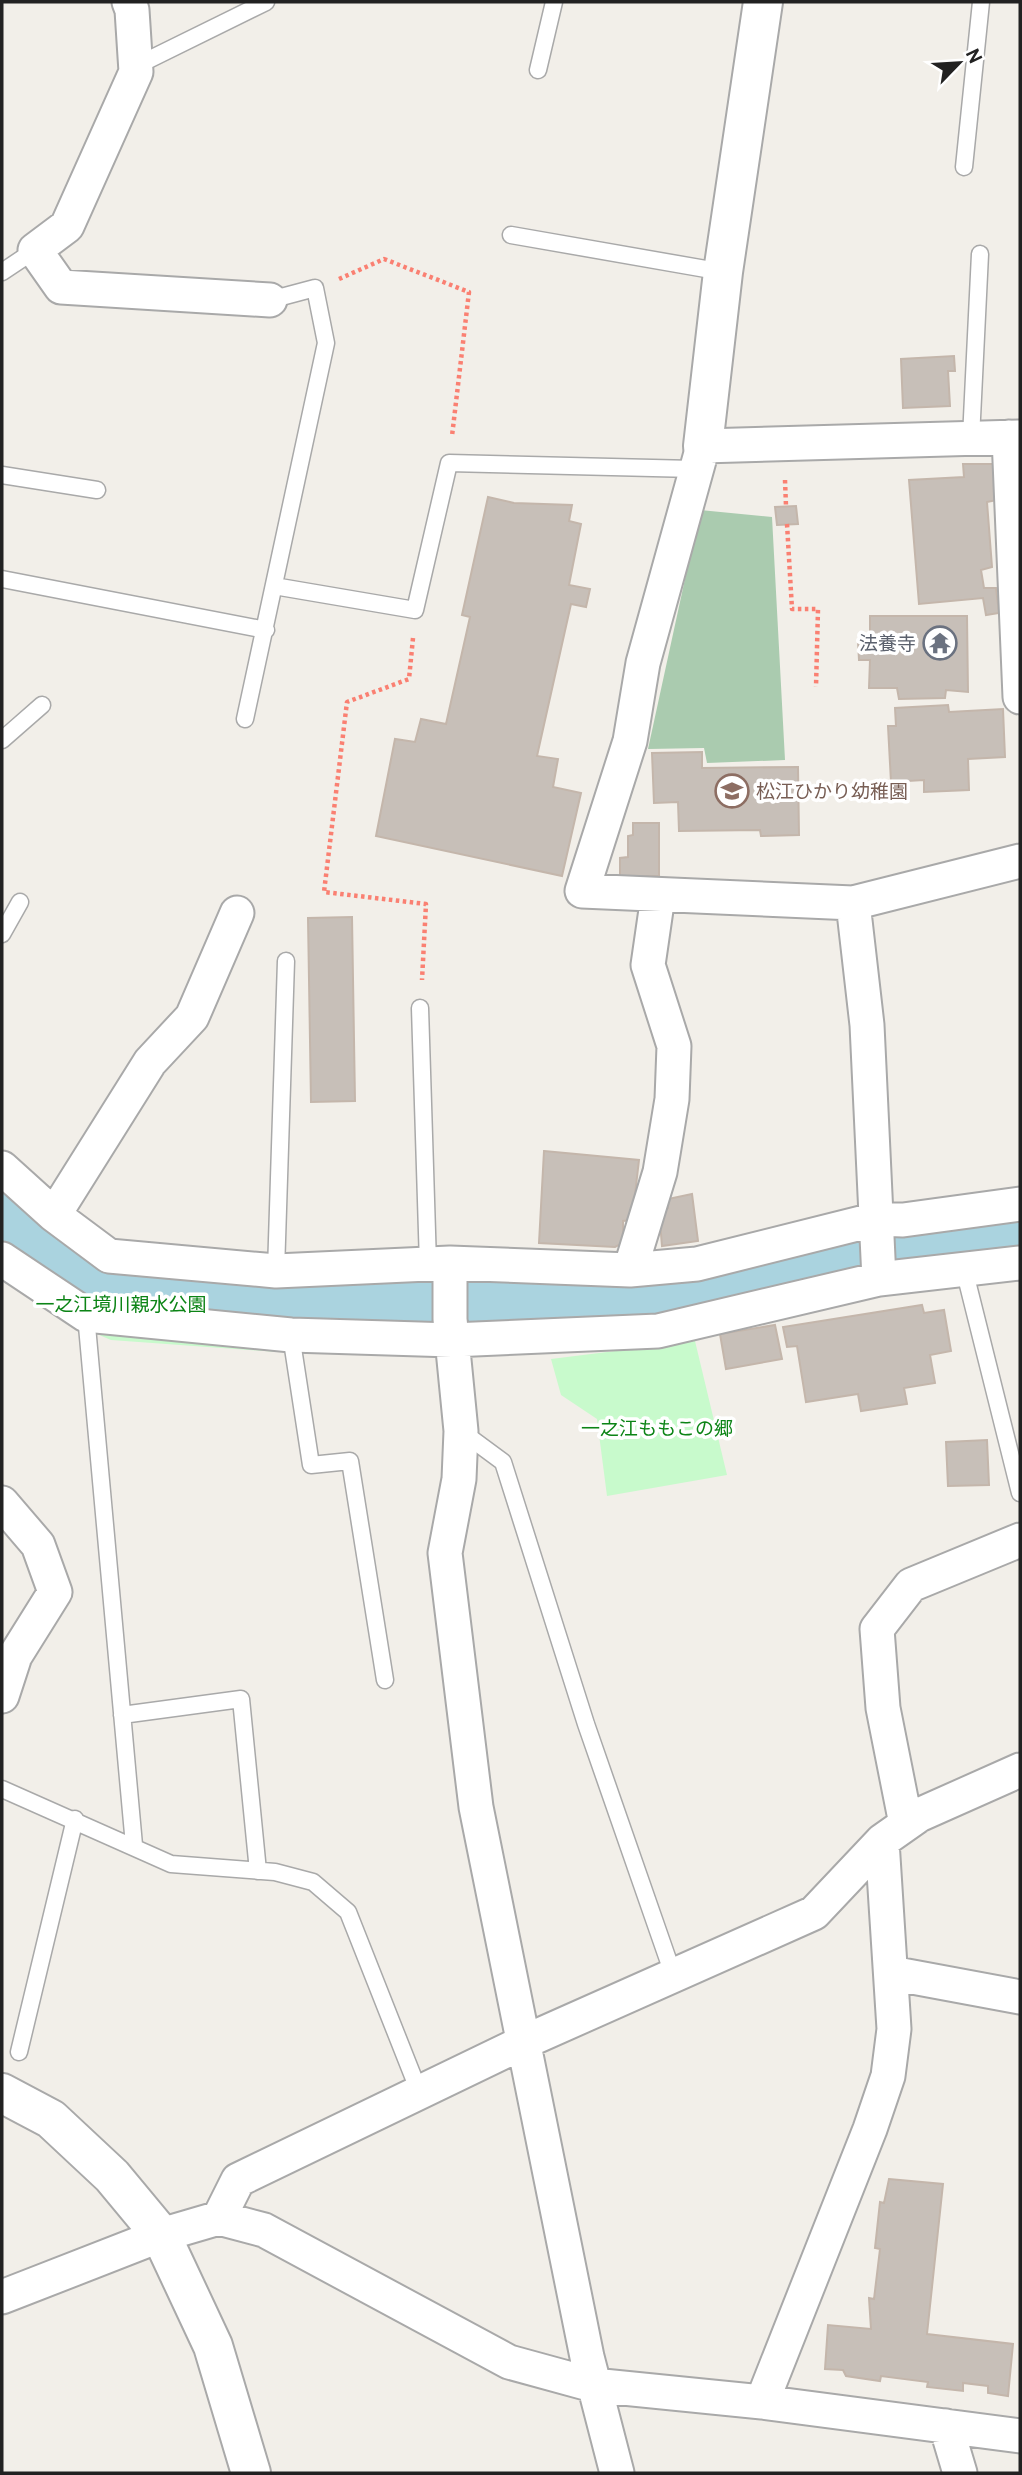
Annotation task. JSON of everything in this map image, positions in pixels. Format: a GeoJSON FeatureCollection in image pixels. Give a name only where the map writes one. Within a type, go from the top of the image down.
{"type":"FeatureCollection","features":[{"type":"Feature","properties":{"kind":"street"},"geometry":{"type":"LineString","coordinates":[[129,2],[132,10],[136,72],[67,226],[36,250],[61,287],[270,300]]}},
{"type":"Feature","properties":{"kind":"street"},"geometry":{"type":"LineString","coordinates":[[763,2],[699,457],[643,663],[630,741],[582,891],[853,904],[1020,861]]}},
{"type":"Feature","properties":{"kind":"street"},"geometry":{"type":"LineString","coordinates":[[699,457],[1015,437],[1020,697]]}},
{"type":"Feature","properties":{"kind":"street"},"geometry":{"type":"LineString","coordinates":[[630,1270],[660,1172],[671,1099],[674,1046],[648,965],[658,896]]}},
{"type":"Feature","properties":{"kind":"street"},"geometry":{"type":"LineString","coordinates":[[853,904],[867,1025],[878,1253]]}},
{"type":"Feature","properties":{"kind":"street"},"geometry":{"type":"LineString","coordinates":[[54,1215],[149,1062],[192,1017],[237,913]]}},
{"type":"Feature","properties":{"kind":"street"},"geometry":{"type":"LineString","coordinates":[[2,1168],[54,1215],[109,1256],[276,1271],[630,1270],[878,1253],[964,1269],[1020,1263]]}},
{"type":"Feature","properties":{"kind":"street"},"geometry":{"type":"LineString","coordinates":[[2,1259],[86,1315],[291,1335],[451,1329],[658,1331],[878,1253],[903,1220],[1020,1204]]}},
{"type":"Feature","properties":{"kind":"street"},"geometry":{"type":"LineString","coordinates":[[442,1270],[461,1431],[459,1479],[445,1553],[476,1807],[593,2385],[617,2473]]}},
{"type":"Feature","properties":{"kind":"street"},"geometry":{"type":"LineString","coordinates":[[2,1503],[38,1545],[55,1592],[15,1656],[2,1696]]}},
{"type":"Feature","properties":{"kind":"street"},"geometry":{"type":"LineString","coordinates":[[762,2402],[870,2129],[888,2076],[894,2029],[891,1973],[894,1833],[877,1629],[911,1585],[1020,1540]]}},
{"type":"Feature","properties":{"kind":"street"},"geometry":{"type":"LineString","coordinates":[[219,2218],[238,2180],[524,2042],[814,1913],[894,1833],[919,1815],[1020,1770]]}},
{"type":"Feature","properties":{"kind":"street"},"geometry":{"type":"LineString","coordinates":[[891,1973],[1020,1997]]}},
{"type":"Feature","properties":{"kind":"street"},"geometry":{"type":"LineString","coordinates":[[2,2093],[51,2119],[112,2176],[161,2235],[213,2346],[251,2473]]}},
{"type":"Feature","properties":{"kind":"street"},"geometry":{"type":"LineString","coordinates":[[2,2297],[161,2235],[219,2218],[264,2230],[509,2362],[593,2385],[762,2402],[1020,2436]]}},
{"type":"Feature","properties":{"kind":"street"},"geometry":{"type":"LineString","coordinates":[[946,2426],[960,2473]]}},
{"type":"Feature","properties":{"kind":"lane"},"geometry":{"type":"LineString","coordinates":[[136,66],[266,2]]}},
{"type":"Feature","properties":{"kind":"lane"},"geometry":{"type":"LineString","coordinates":[[538,70],[554,2]]}},
{"type":"Feature","properties":{"kind":"lane"},"geometry":{"type":"LineString","coordinates":[[964,167],[981,2]]}},
{"type":"Feature","properties":{"kind":"lane"},"geometry":{"type":"LineString","coordinates":[[511,236],[723,272]]}},
{"type":"Feature","properties":{"kind":"lane"},"geometry":{"type":"LineString","coordinates":[[2,272],[36,250]]}},
{"type":"Feature","properties":{"kind":"lane"},"geometry":{"type":"LineString","coordinates":[[971,438],[979,254]]}},
{"type":"Feature","properties":{"kind":"lane"},"geometry":{"type":"LineString","coordinates":[[246,719],[326,344],[315,288],[270,300]]}},
{"type":"Feature","properties":{"kind":"lane"},"geometry":{"type":"LineString","coordinates":[[274,586],[415,610],[449,463],[699,457]]}},
{"type":"Feature","properties":{"kind":"lane"},"geometry":{"type":"LineString","coordinates":[[2,475],[97,491]]}},
{"type":"Feature","properties":{"kind":"lane"},"geometry":{"type":"LineString","coordinates":[[2,579],[266,630]]}},
{"type":"Feature","properties":{"kind":"lane"},"geometry":{"type":"LineString","coordinates":[[2,740],[42,705]]}},
{"type":"Feature","properties":{"kind":"lane"},"geometry":{"type":"LineString","coordinates":[[2,934],[20,902]]}},
{"type":"Feature","properties":{"kind":"lane"},"geometry":{"type":"LineString","coordinates":[[276,1271],[286,961]]}},
{"type":"Feature","properties":{"kind":"lane"},"geometry":{"type":"LineString","coordinates":[[420,1008],[442,1270]]}},
{"type":"Feature","properties":{"kind":"lane"},"geometry":{"type":"LineString","coordinates":[[964,1269],[1020,1493]]}},
{"type":"Feature","properties":{"kind":"lane"},"geometry":{"type":"LineString","coordinates":[[86,1315],[134,1845]]}},
{"type":"Feature","properties":{"kind":"lane"},"geometry":{"type":"LineString","coordinates":[[291,1335],[311,1465],[350,1461],[385,1680]]}},
{"type":"Feature","properties":{"kind":"lane"},"geometry":{"type":"LineString","coordinates":[[461,1431],[503,1462],[586,1724],[673,1974]]}},
{"type":"Feature","properties":{"kind":"lane"},"geometry":{"type":"LineString","coordinates":[[122,1716],[241,1699],[258,1871]]}},
{"type":"Feature","properties":{"kind":"lane"},"geometry":{"type":"LineString","coordinates":[[2,1789],[134,1845],[171,1864],[258,1871],[313,1882],[348,1912],[420,2094]]}},
{"type":"Feature","properties":{"kind":"lane"},"geometry":{"type":"LineString","coordinates":[[19,2052],[75,1819]]}},
{"type":"Feature","properties":{"kind":"path"},"geometry":{"type":"LineString","coordinates":[[315,288],[384,259],[468,292],[449,463]]}},
{"type":"Feature","properties":{"kind":"path"},"geometry":{"type":"LineString","coordinates":[[784,479],[786,506]]}},
{"type":"Feature","properties":{"kind":"path"},"geometry":{"type":"LineString","coordinates":[[787,524],[792,609],[818,608],[816,687]]}},
{"type":"Feature","properties":{"kind":"path"},"geometry":{"type":"LineString","coordinates":[[415,610],[409,679],[347,702],[324,892],[426,904],[420,1008]]}},
{"type":"Feature","properties":{"kind":"green space"},"geometry":{"type":"Polygon","coordinates":[[[700,510],[772,517],[785,760],[707,763],[704,748],[648,749],[700,510]]]}},
{"type":"Feature","properties":{"kind":"green space","name":"一之江境川親水公園"},"geometry":{"type":"Polygon","coordinates":[[[8,1201],[50,1233],[84,1251],[415,1278],[420,1351],[278,1352],[111,1340],[69,1322],[2,1275],[2,1207],[8,1201]]]}},
{"type":"Feature","properties":{"kind":"green space"},"geometry":{"type":"Polygon","coordinates":[[[1020,1220],[1020,1280],[955,1288],[845,1290],[486,1349],[480,1278],[857,1241],[1020,1220]]]}},
{"type":"Feature","properties":{"kind":"green space","name":"一之江ももこの郷"},"geometry":{"type":"Polygon","coordinates":[[[695,1341],[727,1475],[607,1496],[597,1419],[561,1395],[551,1359],[695,1341]]]}},
{"type":"Feature","properties":{"kind":"building"},"geometry":{"type":"Polygon","coordinates":[[[954,356],[955,371],[948,371],[950,406],[903,408],[901,359],[954,356]]]}},
{"type":"Feature","properties":{"kind":"building"},"geometry":{"type":"Polygon","coordinates":[[[963,464],[995,464],[997,500],[987,502],[992,567],[981,570],[984,588],[996,588],[999,613],[986,615],[983,598],[919,604],[909,480],[964,477],[963,464]]]}},
{"type":"Feature","properties":{"kind":"building"},"geometry":{"type":"Polygon","coordinates":[[[488,497],[514,503],[572,505],[569,521],[581,524],[569,585],[590,589],[586,607],[571,604],[537,756],[558,759],[553,787],[581,793],[562,876],[376,836],[395,739],[415,742],[421,719],[446,724],[470,617],[462,615],[488,497]]]}},
{"type":"Feature","properties":{"kind":"building"},"geometry":{"type":"Polygon","coordinates":[[[796,506],[798,524],[777,525],[775,507],[796,506]]]}},
{"type":"Feature","properties":{"kind":"building"},"geometry":{"type":"Polygon","coordinates":[[[870,616],[967,616],[968,692],[946,690],[945,698],[899,699],[897,688],[869,688],[870,660],[859,660],[858,641],[870,642],[870,616]]]}},
{"type":"Feature","properties":{"kind":"building"},"geometry":{"type":"Polygon","coordinates":[[[948,705],[949,712],[1003,709],[1005,757],[968,759],[969,790],[924,792],[924,780],[891,782],[888,726],[896,726],[895,708],[948,705]]]}},
{"type":"Feature","properties":{"kind":"building"},"geometry":{"type":"Polygon","coordinates":[[[702,752],[702,768],[798,767],[799,835],[761,836],[760,830],[679,831],[678,802],[654,803],[652,753],[702,752]]]}},
{"type":"Feature","properties":{"kind":"building"},"geometry":{"type":"Polygon","coordinates":[[[633,823],[659,823],[659,876],[620,876],[620,858],[628,857],[628,836],[633,835],[633,823]]]}},
{"type":"Feature","properties":{"kind":"building"},"geometry":{"type":"Polygon","coordinates":[[[352,917],[355,1101],[311,1102],[308,918],[352,917]]]}},
{"type":"Feature","properties":{"kind":"building"},"geometry":{"type":"Polygon","coordinates":[[[544,1151],[639,1160],[632,1220],[623,1221],[623,1243],[615,1247],[539,1243],[544,1151]]]}},
{"type":"Feature","properties":{"kind":"building"},"geometry":{"type":"Polygon","coordinates":[[[692,1194],[698,1241],[662,1246],[660,1222],[663,1210],[668,1208],[668,1199],[692,1194]]]}},
{"type":"Feature","properties":{"kind":"building"},"geometry":{"type":"Polygon","coordinates":[[[922,1305],[924,1313],[944,1310],[951,1351],[930,1355],[935,1383],[904,1388],[907,1404],[861,1411],[858,1394],[806,1402],[797,1346],[787,1347],[783,1327],[922,1305]]]}},
{"type":"Feature","properties":{"kind":"building"},"geometry":{"type":"Polygon","coordinates":[[[775,1325],[782,1359],[726,1369],[720,1334],[775,1325]]]}},
{"type":"Feature","properties":{"kind":"building"},"geometry":{"type":"Polygon","coordinates":[[[987,1440],[989,1485],[948,1486],[946,1442],[987,1440]]]}},
{"type":"Feature","properties":{"kind":"building"},"geometry":{"type":"Polygon","coordinates":[[[889,2179],[943,2184],[927,2334],[1013,2344],[1008,2396],[988,2393],[988,2386],[963,2383],[963,2391],[927,2387],[928,2382],[881,2376],[880,2381],[846,2376],[843,2370],[825,2369],[828,2325],[871,2329],[869,2298],[874,2299],[880,2249],[875,2248],[880,2202],[884,2203],[889,2179]]]}},
{"type":"Feature","properties":{"kind":"waterway"},"geometry":{"type":"LineString","coordinates":[[2,1227],[43,1263],[127,1286],[635,1310],[722,1293],[841,1260],[936,1253],[1020,1242]]}},
{"type":"Feature","properties":{"kind":"place","name":"法養寺"},"geometry":{"type":"Point","coordinates":[940,643]}},
{"type":"Feature","properties":{"kind":"place","name":"松江ひかり幼稚園"},"geometry":{"type":"Point","coordinates":[732,791]}}]}
